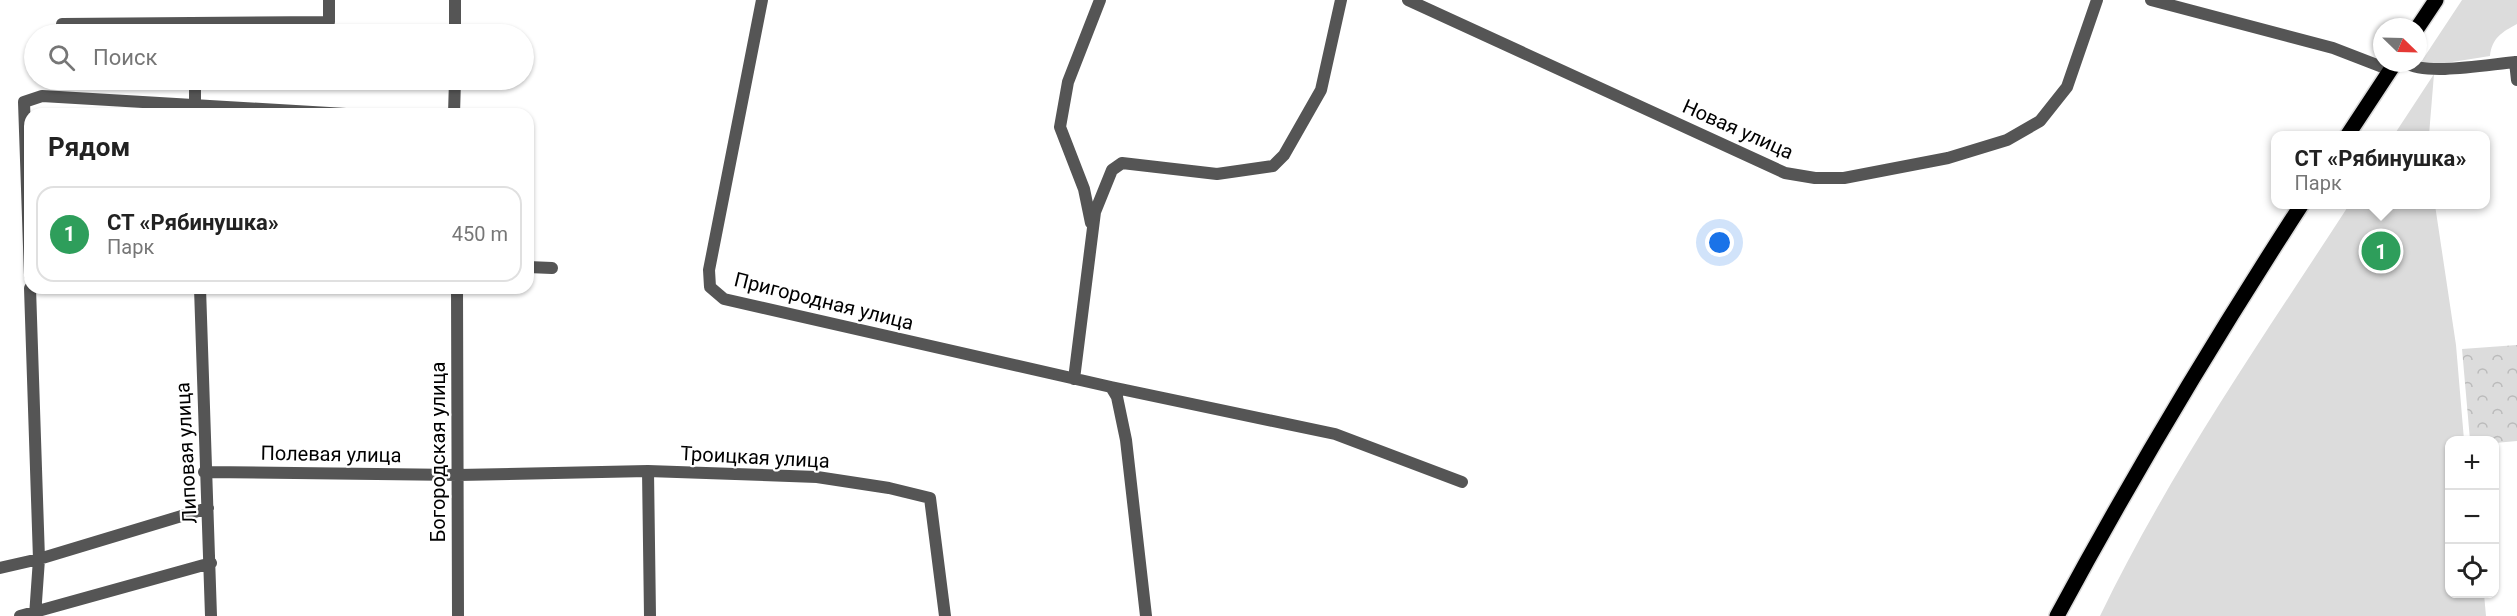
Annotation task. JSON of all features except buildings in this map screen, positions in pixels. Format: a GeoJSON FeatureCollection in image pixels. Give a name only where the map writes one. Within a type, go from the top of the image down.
{"type":"FeatureCollection","features":[{"type":"Feature","properties":{"kind":"main road"},"geometry":{"type":"LineString","coordinates":[[2424,18],[2436,0]]}},
{"type":"Feature","properties":{"kind":"main road"},"geometry":{"type":"LineString","coordinates":[[2350,131],[2388,72]]}},
{"type":"Feature","properties":{"kind":"main road"},"geometry":{"type":"LineString","coordinates":[[2057,616],[2118,503],[2203,360],[2299,209]]}},
{"type":"Feature","properties":{"kind":"street"},"geometry":{"type":"LineString","coordinates":[[291,24],[329,22],[329,0]]}},
{"type":"Feature","properties":{"kind":"street"},"geometry":{"type":"LineString","coordinates":[[455,0],[455,24]]}},
{"type":"Feature","properties":{"kind":"street","name":"Пригородная улица"},"geometry":{"type":"LineString","coordinates":[[762,0],[709,270],[710,287],[724,299],[1074,379],[1335,434],[1462,482]]}},
{"type":"Feature","properties":{"kind":"street"},"geometry":{"type":"LineString","coordinates":[[1093,230],[1084,189],[1060,127],[1068,82],[1100,0]]}},
{"type":"Feature","properties":{"kind":"street"},"geometry":{"type":"LineString","coordinates":[[1074,379],[1095,212],[1112,170],[1122,163],[1217,174],[1273,166],[1284,155],[1321,90],[1341,0]]}},
{"type":"Feature","properties":{"kind":"street","name":"Новая улица"},"geometry":{"type":"LineString","coordinates":[[1408,0],[1785,173],[1815,178],[1844,178],[1948,158],[2007,140],[2040,121],[2067,87],[2097,0]]}},
{"type":"Feature","properties":{"kind":"street"},"geometry":{"type":"LineString","coordinates":[[2151,0],[2373,60]]}},
{"type":"Feature","properties":{"kind":"street"},"geometry":{"type":"LineString","coordinates":[[2427,69],[2516,62],[2517,80]]}},
{"type":"Feature","properties":{"kind":"street"},"geometry":{"type":"LineString","coordinates":[[195,90],[195,108]]}},
{"type":"Feature","properties":{"kind":"street"},"geometry":{"type":"LineString","coordinates":[[454,108],[455,90]]}},
{"type":"Feature","properties":{"kind":"street"},"geometry":{"type":"LineString","coordinates":[[24,108],[24,102],[42,96],[173,108]]}},
{"type":"Feature","properties":{"kind":"street"},"geometry":{"type":"LineString","coordinates":[[534,267],[552,268]]}},
{"type":"Feature","properties":{"kind":"street"},"geometry":{"type":"LineString","coordinates":[[30,294],[39,559],[35,614]]}},
{"type":"Feature","properties":{"kind":"street","name":"Липовая улица"},"geometry":{"type":"LineString","coordinates":[[200,294],[204,472],[211,563],[211,616]]}},
{"type":"Feature","properties":{"kind":"street","name":"Богородская улица"},"geometry":{"type":"LineString","coordinates":[[457,294],[458,616]]}},
{"type":"Feature","properties":{"kind":"street"},"geometry":{"type":"LineString","coordinates":[[1111,387],[1117,398],[1126,440],[1146,616]]}},
{"type":"Feature","properties":{"kind":"street"},"geometry":{"type":"LineString","coordinates":[[648,471],[650,616]]}},
{"type":"Feature","properties":{"kind":"street","name":"Троицкая улица"},"geometry":{"type":"LineString","coordinates":[[458,475],[648,471],[817,477],[889,488],[930,498],[945,616]]}},
{"type":"Feature","properties":{"kind":"street","name":"Полевая улица"},"geometry":{"type":"LineString","coordinates":[[204,472],[458,475]]}},
{"type":"Feature","properties":{"kind":"street"},"geometry":{"type":"LineString","coordinates":[[0,568],[39,559],[208,508]]}},
{"type":"Feature","properties":{"kind":"street"},"geometry":{"type":"LineString","coordinates":[[20,616],[35,614],[211,563]]}},
{"type":"Feature","properties":{"kind":"green space"},"geometry":{"type":"Polygon","coordinates":[[[2462,0],[2517,0],[2517,24],[2499,36],[2490,56],[2433,65],[2427,64],[2427,53],[2462,0]]]}},
{"type":"Feature","properties":{"kind":"green space"},"geometry":{"type":"Polygon","coordinates":[[[2434,74],[2429,131],[2397,131],[2434,74]]]}},
{"type":"Feature","properties":{"kind":"green space"},"geometry":{"type":"Polygon","coordinates":[[[2346,209],[2436,209],[2456,345],[2464,436],[2445,436],[2445,598],[2484,598],[2486,616],[2100,616],[2156,509],[2218,406],[2346,209]]]}},
{"type":"Feature","properties":{"kind":"green space"},"geometry":{"type":"Polygon","coordinates":[[[2517,345],[2517,441],[2499,443],[2499,436],[2470,436],[2462,349],[2517,345]]]}},
{"type":"Feature","properties":{"kind":"place","name":"СТ «Рябинушка»"},"geometry":{"type":"Point","coordinates":[2381,251]}}]}
